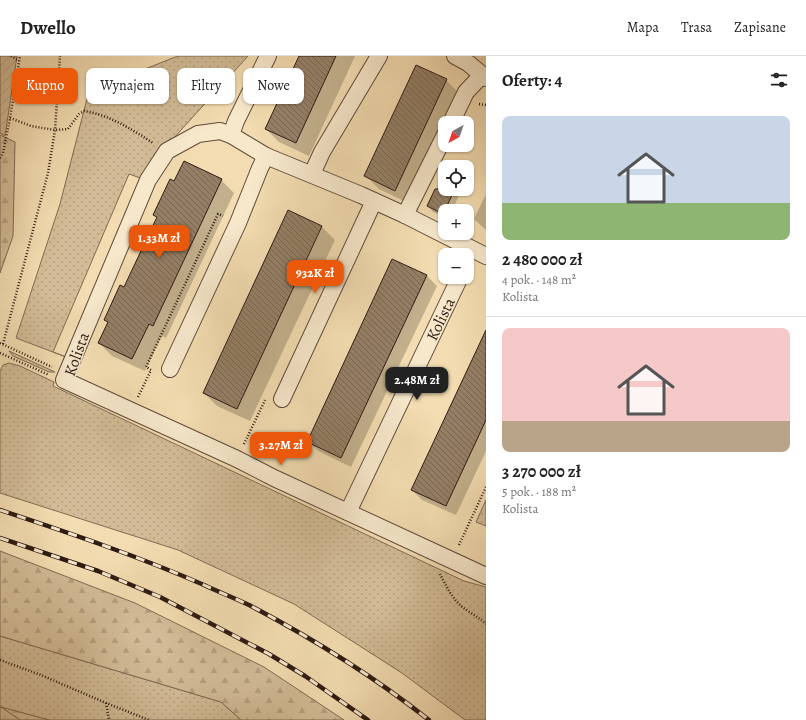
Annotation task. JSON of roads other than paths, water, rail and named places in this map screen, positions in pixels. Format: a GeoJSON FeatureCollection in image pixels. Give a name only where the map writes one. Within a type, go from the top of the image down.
{"type":"FeatureCollection","features":[{"type":"Feature","properties":{"kind":"street"},"geometry":{"type":"LineString","coordinates":[[231,135],[236,121],[268,56]]}},
{"type":"Feature","properties":{"kind":"street"},"geometry":{"type":"LineString","coordinates":[[312,174],[322,152],[379,56]]}},
{"type":"Feature","properties":{"kind":"street"},"geometry":{"type":"LineString","coordinates":[[454,116],[466,92],[484,77],[468,62],[455,56]]}},
{"type":"Feature","properties":{"kind":"street","name":"Kolista"},"geometry":{"type":"LineString","coordinates":[[475,257],[405,215],[312,174],[266,156],[231,135],[220,131],[198,134],[167,151],[148,180],[66,377],[131,411],[486,576]]}},
{"type":"Feature","properties":{"kind":"street"},"geometry":{"type":"LineString","coordinates":[[405,215],[438,149]]}},
{"type":"Feature","properties":{"kind":"street"},"geometry":{"type":"LineString","coordinates":[[170,369],[238,223],[266,156]]}},
{"type":"Feature","properties":{"kind":"street"},"geometry":{"type":"LineString","coordinates":[[282,399],[374,201]]}},
{"type":"Feature","properties":{"kind":"street","name":"Kolista"},"geometry":{"type":"LineString","coordinates":[[348,512],[457,284]]}},
{"type":"Feature","properties":{"kind":"railway"},"geometry":{"type":"LineString","coordinates":[[0,510],[77,536],[179,574],[249,605],[342,658],[429,720]]}},
{"type":"Feature","properties":{"kind":"railway"},"geometry":{"type":"LineString","coordinates":[[0,538],[98,571],[160,597],[269,654],[305,676],[368,720]]}}]}
